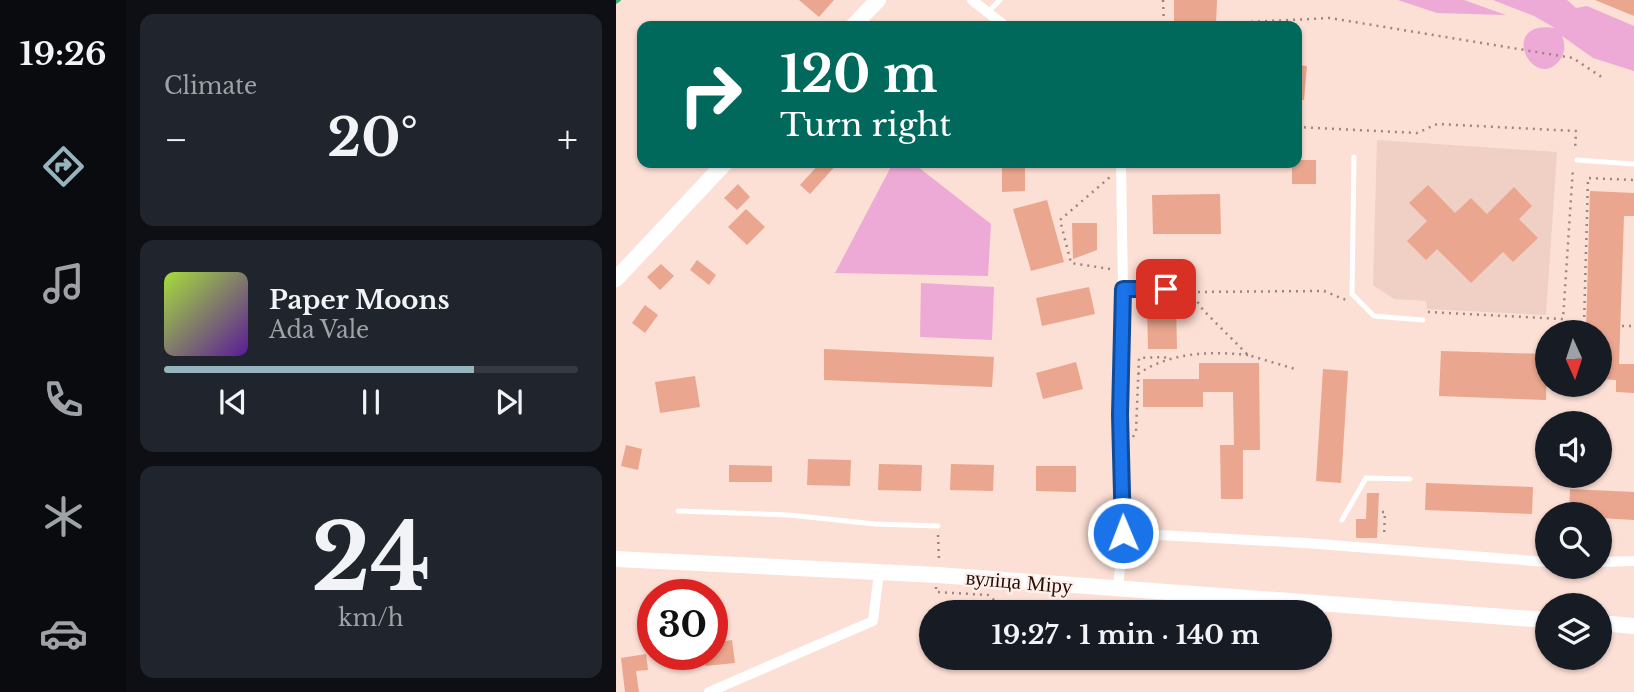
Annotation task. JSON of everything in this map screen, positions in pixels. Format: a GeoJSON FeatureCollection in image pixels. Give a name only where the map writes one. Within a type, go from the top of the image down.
{"type":"FeatureCollection","features":[{"type":"Feature","properties":{"kind":"main road"},"geometry":{"type":"LineString","coordinates":[[858,21],[878,0]]}},
{"type":"Feature","properties":{"kind":"main road"},"geometry":{"type":"LineString","coordinates":[[616,279],[720,168]]}},
{"type":"Feature","properties":{"kind":"main road","name":"вуліца Міру"},"geometry":{"type":"LineString","coordinates":[[616,559],[879,572],[1535,619]]}},
{"type":"Feature","properties":{"kind":"main road"},"geometry":{"type":"LineString","coordinates":[[1612,624],[1634,626]]}},
{"type":"Feature","properties":{"kind":"street"},"geometry":{"type":"LineString","coordinates":[[972,0],[999,21]]}},
{"type":"Feature","properties":{"kind":"street"},"geometry":{"type":"LineString","coordinates":[[1118,589],[1123,533],[1120,415],[1123,289],[1121,168]]}},
{"type":"Feature","properties":{"kind":"street"},"geometry":{"type":"LineString","coordinates":[[1123,533],[1305,543],[1535,561]]}},
{"type":"Feature","properties":{"kind":"street"},"geometry":{"type":"LineString","coordinates":[[1612,562],[1634,561]]}},
{"type":"Feature","properties":{"kind":"street"},"geometry":{"type":"LineString","coordinates":[[709,692],[873,621],[879,572]]}},
{"type":"Feature","properties":{"kind":"lane"},"geometry":{"type":"LineString","coordinates":[[988,12],[1000,0]]}},
{"type":"Feature","properties":{"kind":"lane"},"geometry":{"type":"LineString","coordinates":[[1354,157],[1352,294],[1374,316],[1423,320]]}},
{"type":"Feature","properties":{"kind":"lane"},"geometry":{"type":"LineString","coordinates":[[1577,160],[1634,164]]}},
{"type":"Feature","properties":{"kind":"lane"},"geometry":{"type":"LineString","coordinates":[[1123,289],[1166,289]]}},
{"type":"Feature","properties":{"kind":"lane"},"geometry":{"type":"LineString","coordinates":[[1342,520],[1366,478],[1410,479]]}},
{"type":"Feature","properties":{"kind":"lane"},"geometry":{"type":"LineString","coordinates":[[678,511],[789,515],[875,524],[938,526]]}},
{"type":"Feature","properties":{"kind":"path"},"geometry":{"type":"LineString","coordinates":[[1163,0],[1164,21]]}},
{"type":"Feature","properties":{"kind":"path"},"geometry":{"type":"LineString","coordinates":[[1269,21],[1330,18],[1573,58],[1603,78]]}},
{"type":"Feature","properties":{"kind":"path"},"geometry":{"type":"LineString","coordinates":[[1302,127],[1417,134],[1437,124],[1576,131],[1563,319],[1416,311]]}},
{"type":"Feature","properties":{"kind":"path"},"geometry":{"type":"LineString","coordinates":[[1118,168],[1060,220],[1070,263],[1123,271]]}},
{"type":"Feature","properties":{"kind":"path"},"geometry":{"type":"LineString","coordinates":[[1584,320],[1588,178],[1634,180]]}},
{"type":"Feature","properties":{"kind":"path"},"geometry":{"type":"LineString","coordinates":[[1166,289],[1191,292],[1324,291],[1366,308]]}},
{"type":"Feature","properties":{"kind":"path"},"geometry":{"type":"LineString","coordinates":[[1191,292],[1203,310],[1248,355]]}},
{"type":"Feature","properties":{"kind":"path"},"geometry":{"type":"LineString","coordinates":[[1622,326],[1634,326]]}},
{"type":"Feature","properties":{"kind":"path"},"geometry":{"type":"LineString","coordinates":[[1138,374],[1195,353],[1218,352],[1248,355],[1295,369]]}},
{"type":"Feature","properties":{"kind":"path"},"geometry":{"type":"LineString","coordinates":[[1136,431],[1139,358],[1164,357],[1170,360]]}},
{"type":"Feature","properties":{"kind":"path"},"geometry":{"type":"LineString","coordinates":[[1382,512],[1385,512],[1384,538]]}},
{"type":"Feature","properties":{"kind":"shaded area"},"geometry":{"type":"Polygon","coordinates":[[[1398,0],[1464,0],[1506,15],[1437,13],[1398,0]]]}},
{"type":"Feature","properties":{"kind":"shaded area"},"geometry":{"type":"Polygon","coordinates":[[[1493,0],[1567,0],[1576,8],[1587,6],[1634,26],[1634,71],[1593,58],[1562,36],[1564,48],[1559,61],[1549,68],[1539,68],[1525,53],[1527,34],[1537,28],[1555,28],[1534,16],[1493,0]]]}},
{"type":"Feature","properties":{"kind":"shaded area"},"geometry":{"type":"Polygon","coordinates":[[[1377,140],[1557,152],[1546,315],[1427,309],[1426,301],[1394,299],[1373,285],[1377,140]]]}},
{"type":"Feature","properties":{"kind":"shaded area"},"geometry":{"type":"Polygon","coordinates":[[[890,168],[919,168],[991,224],[988,276],[835,273],[890,168]]]}},
{"type":"Feature","properties":{"kind":"shaded area"},"geometry":{"type":"Polygon","coordinates":[[[921,283],[994,287],[992,340],[920,337],[921,283]]]}},
{"type":"Feature","properties":{"kind":"building"},"geometry":{"type":"Polygon","coordinates":[[[799,0],[834,0],[819,17],[799,0]]]}},
{"type":"Feature","properties":{"kind":"building"},"geometry":{"type":"Polygon","coordinates":[[[1174,0],[1217,0],[1216,21],[1174,21],[1174,0]]]}},
{"type":"Feature","properties":{"kind":"building"},"geometry":{"type":"Polygon","coordinates":[[[1595,0],[1634,0],[1634,16],[1595,0]]]}},
{"type":"Feature","properties":{"kind":"building"},"geometry":{"type":"Polygon","coordinates":[[[1302,66],[1307,66],[1302,100],[1302,66]]]}},
{"type":"Feature","properties":{"kind":"building"},"geometry":{"type":"Polygon","coordinates":[[[1302,160],[1316,160],[1316,184],[1292,184],[1292,168],[1302,168],[1302,160]]]}},
{"type":"Feature","properties":{"kind":"building"},"geometry":{"type":"Polygon","coordinates":[[[815,168],[833,168],[810,194],[800,185],[815,168]]]}},
{"type":"Feature","properties":{"kind":"building"},"geometry":{"type":"Polygon","coordinates":[[[1002,168],[1025,168],[1025,191],[1002,192],[1002,168]]]}},
{"type":"Feature","properties":{"kind":"building"},"geometry":{"type":"Polygon","coordinates":[[[738,184],[750,197],[737,210],[724,198],[738,184]]]}},
{"type":"Feature","properties":{"kind":"building"},"geometry":{"type":"Polygon","coordinates":[[[1428,185],[1455,213],[1471,198],[1487,214],[1514,187],[1532,206],[1519,219],[1538,238],[1513,262],[1503,252],[1471,283],[1437,249],[1426,260],[1407,241],[1427,221],[1409,203],[1428,185]]]}},
{"type":"Feature","properties":{"kind":"building"},"geometry":{"type":"Polygon","coordinates":[[[1590,191],[1634,193],[1634,216],[1624,216],[1619,364],[1634,364],[1634,393],[1616,392],[1616,380],[1612,380],[1612,320],[1586,320],[1590,191]]]}},
{"type":"Feature","properties":{"kind":"building"},"geometry":{"type":"Polygon","coordinates":[[[1220,194],[1221,234],[1153,234],[1152,195],[1220,194]]]}},
{"type":"Feature","properties":{"kind":"building"},"geometry":{"type":"Polygon","coordinates":[[[1047,200],[1064,262],[1031,271],[1013,209],[1047,200]]]}},
{"type":"Feature","properties":{"kind":"building"},"geometry":{"type":"Polygon","coordinates":[[[746,209],[765,227],[747,245],[728,227],[746,209]]]}},
{"type":"Feature","properties":{"kind":"building"},"geometry":{"type":"Polygon","coordinates":[[[1072,223],[1097,223],[1097,250],[1073,259],[1072,223]]]}},
{"type":"Feature","properties":{"kind":"building"},"geometry":{"type":"Polygon","coordinates":[[[697,260],[716,275],[709,285],[690,270],[697,260]]]}},
{"type":"Feature","properties":{"kind":"building"},"geometry":{"type":"Polygon","coordinates":[[[661,264],[674,276],[660,290],[647,277],[661,264]]]}},
{"type":"Feature","properties":{"kind":"building"},"geometry":{"type":"Polygon","coordinates":[[[1089,287],[1095,314],[1042,326],[1036,298],[1089,287]]]}},
{"type":"Feature","properties":{"kind":"building"},"geometry":{"type":"Polygon","coordinates":[[[1176,301],[1177,349],[1148,349],[1147,302],[1176,301]]]}},
{"type":"Feature","properties":{"kind":"building"},"geometry":{"type":"Polygon","coordinates":[[[645,305],[658,315],[645,333],[632,323],[645,305]]]}},
{"type":"Feature","properties":{"kind":"building"},"geometry":{"type":"Polygon","coordinates":[[[824,349],[994,357],[992,387],[824,380],[824,349]]]}},
{"type":"Feature","properties":{"kind":"building"},"geometry":{"type":"Polygon","coordinates":[[[1441,351],[1535,354],[1535,397],[1546,397],[1546,400],[1439,396],[1441,351]]]}},
{"type":"Feature","properties":{"kind":"building"},"geometry":{"type":"Polygon","coordinates":[[[1076,362],[1083,389],[1043,399],[1036,373],[1076,362]]]}},
{"type":"Feature","properties":{"kind":"building"},"geometry":{"type":"Polygon","coordinates":[[[1199,363],[1259,363],[1260,450],[1243,450],[1243,499],[1221,499],[1220,445],[1234,445],[1233,392],[1203,392],[1203,407],[1143,407],[1143,379],[1199,379],[1199,363]]]}},
{"type":"Feature","properties":{"kind":"building"},"geometry":{"type":"Polygon","coordinates":[[[1323,369],[1348,371],[1341,483],[1316,481],[1323,369]]]}},
{"type":"Feature","properties":{"kind":"building"},"geometry":{"type":"Polygon","coordinates":[[[695,376],[700,407],[660,413],[655,382],[695,376]]]}},
{"type":"Feature","properties":{"kind":"building"},"geometry":{"type":"Polygon","coordinates":[[[626,445],[642,449],[638,470],[621,466],[626,445]]]}},
{"type":"Feature","properties":{"kind":"building"},"geometry":{"type":"Polygon","coordinates":[[[808,459],[851,460],[850,486],[807,485],[808,459]]]}},
{"type":"Feature","properties":{"kind":"building"},"geometry":{"type":"Polygon","coordinates":[[[879,464],[922,465],[921,491],[878,490],[879,464]]]}},
{"type":"Feature","properties":{"kind":"building"},"geometry":{"type":"Polygon","coordinates":[[[951,464],[994,465],[993,491],[950,490],[951,464]]]}},
{"type":"Feature","properties":{"kind":"building"},"geometry":{"type":"Polygon","coordinates":[[[729,465],[772,466],[772,482],[729,482],[729,465]]]}},
{"type":"Feature","properties":{"kind":"building"},"geometry":{"type":"Polygon","coordinates":[[[1036,466],[1076,466],[1076,492],[1036,491],[1036,466]]]}},
{"type":"Feature","properties":{"kind":"building"},"geometry":{"type":"Polygon","coordinates":[[[1426,483],[1533,487],[1532,514],[1425,510],[1426,483]]]}},
{"type":"Feature","properties":{"kind":"building"},"geometry":{"type":"Polygon","coordinates":[[[1570,489],[1634,492],[1634,520],[1612,519],[1612,502],[1569,502],[1570,489]]]}},
{"type":"Feature","properties":{"kind":"building"},"geometry":{"type":"Polygon","coordinates":[[[1367,493],[1379,493],[1377,538],[1356,538],[1356,519],[1366,519],[1367,493]]]}},
{"type":"Feature","properties":{"kind":"building"},"geometry":{"type":"Polygon","coordinates":[[[732,640],[735,663],[728,664],[728,641],[732,640]]]}},
{"type":"Feature","properties":{"kind":"building"},"geometry":{"type":"Polygon","coordinates":[[[637,655],[637,670],[648,670],[636,671],[639,692],[625,692],[621,658],[637,655]]]}},
{"type":"Feature","properties":{"kind":"route"},"geometry":{"type":"LineString","coordinates":[[1123,533],[1120,415],[1123,289],[1166,289]]}}]}
